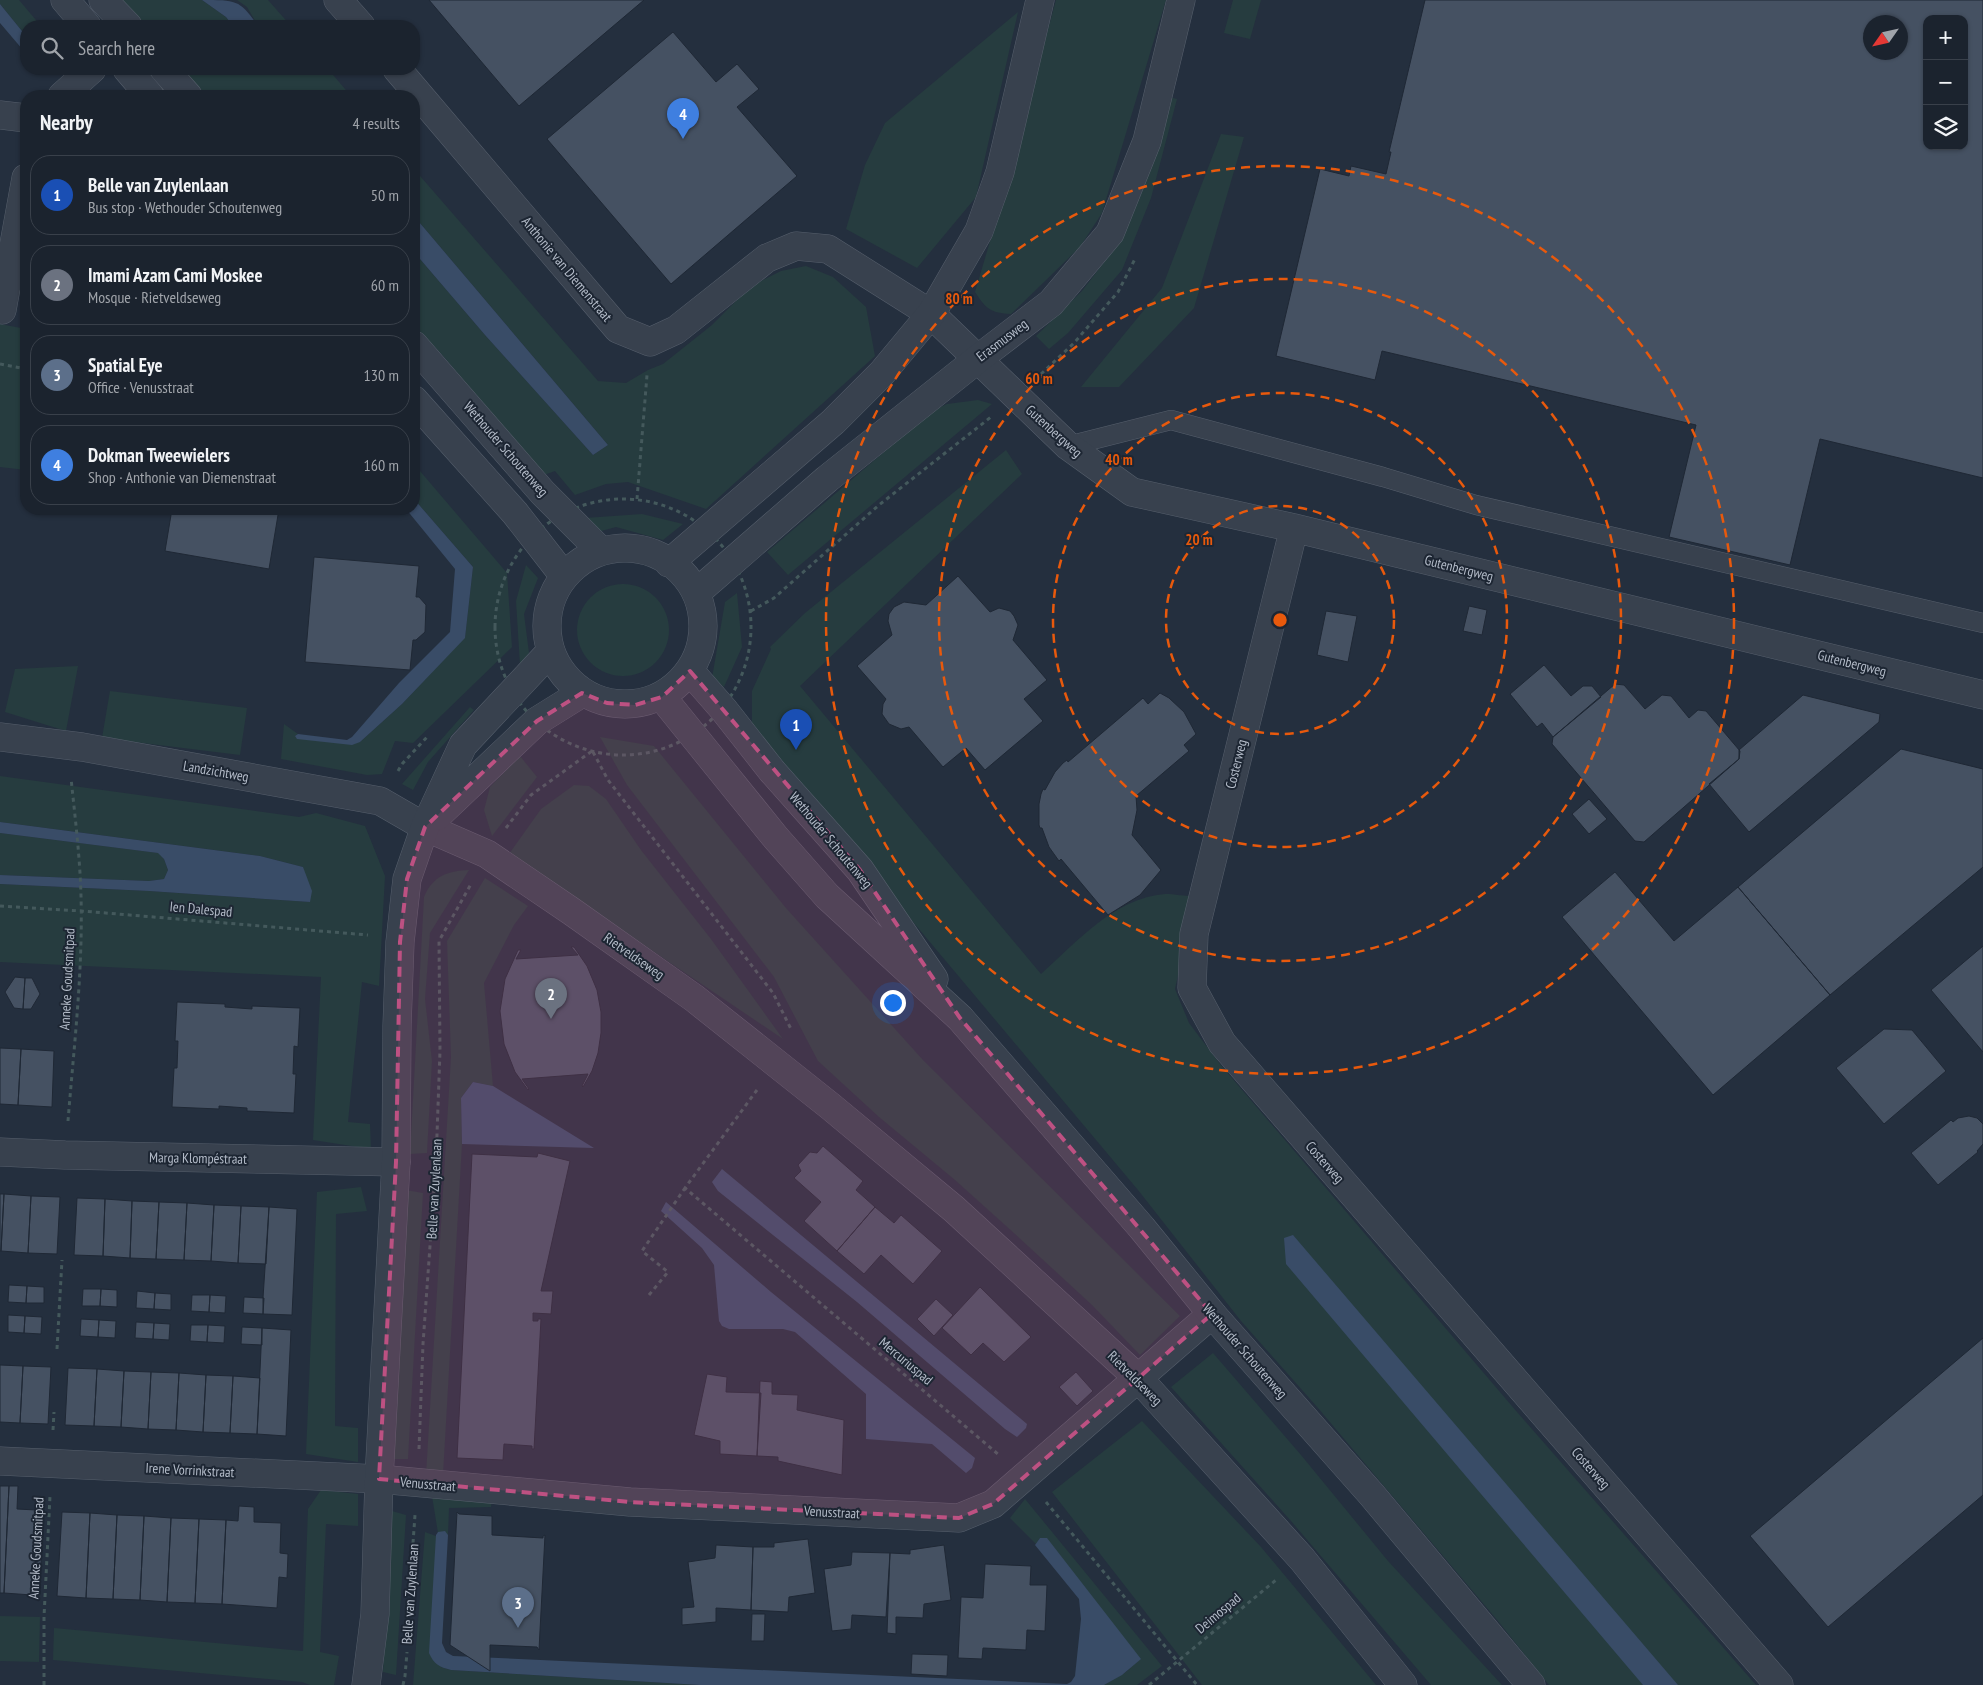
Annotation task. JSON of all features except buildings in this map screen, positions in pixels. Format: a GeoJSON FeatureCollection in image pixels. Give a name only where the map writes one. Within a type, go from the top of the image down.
{"type":"FeatureCollection","features":[{"type":"Feature","properties":{"kind":"street"},"geometry":{"type":"LineString","coordinates":[[65,0],[82,20]]}},
{"type":"Feature","properties":{"kind":"street"},"geometry":{"type":"LineString","coordinates":[[103,0],[122,20]]}},
{"type":"Feature","properties":{"kind":"street"},"geometry":{"type":"LineString","coordinates":[[338,0],[355,20]]}},
{"type":"Feature","properties":{"kind":"street"},"geometry":{"type":"LineString","coordinates":[[670,562],[833,422],[882,373],[931,314],[979,231],[1000,172],[1040,0]]}},
{"type":"Feature","properties":{"kind":"street","name":"Erasmusweg"},"geometry":{"type":"LineString","coordinates":[[696,593],[827,479],[978,358],[1051,303],[1110,233],[1147,141],[1181,0]]}},
{"type":"Feature","properties":{"kind":"street"},"geometry":{"type":"LineString","coordinates":[[69,90],[85,75]]}},
{"type":"Feature","properties":{"kind":"street"},"geometry":{"type":"LineString","coordinates":[[132,75],[145,90]]}},
{"type":"Feature","properties":{"kind":"street"},"geometry":{"type":"LineString","coordinates":[[169,75],[183,90]]}},
{"type":"Feature","properties":{"kind":"street","name":"Anthonie van Diemenstraat"},"geometry":{"type":"LineString","coordinates":[[402,75],[415,90]]}},
{"type":"Feature","properties":{"kind":"street","name":"Anthonie van Diemenstraat"},"geometry":{"type":"LineString","coordinates":[[420,96],[618,329],[650,342]]}},
{"type":"Feature","properties":{"kind":"street"},"geometry":{"type":"LineString","coordinates":[[0,115],[20,117]]}},
{"type":"Feature","properties":{"kind":"street"},"geometry":{"type":"LineString","coordinates":[[2,310],[20,211]]}},
{"type":"Feature","properties":{"kind":"street"},"geometry":{"type":"LineString","coordinates":[[650,342],[676,330],[767,258],[796,246],[828,249],[931,314]]}},
{"type":"Feature","properties":{"kind":"street","name":"Gutenbergweg"},"geometry":{"type":"LineString","coordinates":[[931,314],[1068,446],[1132,492],[1294,528],[1983,695]]}},
{"type":"Feature","properties":{"kind":"street","name":"Wethouder Schoutenweg"},"geometry":{"type":"LineString","coordinates":[[420,352],[543,493],[601,551]]}},
{"type":"Feature","properties":{"kind":"street"},"geometry":{"type":"LineString","coordinates":[[420,407],[515,514],[564,576]]}},
{"type":"Feature","properties":{"kind":"street","name":"Costerweg"},"geometry":{"type":"LineString","coordinates":[[1294,528],[1194,934],[1192,988],[1222,1043],[1779,1685]]}},
{"type":"Feature","properties":{"kind":"street"},"geometry":{"type":"LineString","coordinates":[[622,548],[643,550],[670,562],[680,571],[696,593],[703,619],[701,646],[690,671],[678,685],[662,696],[635,705],[607,703],[582,693],[562,675],[550,652],[546,626],[550,600],[564,576],[581,561],[601,551],[622,548]]}},
{"type":"Feature","properties":{"kind":"street"},"geometry":{"type":"LineString","coordinates":[[366,1685],[375,1614],[379,1479],[396,1162],[396,1026],[400,942],[407,879],[425,827],[463,745],[550,652]]}},
{"type":"Feature","properties":{"kind":"street","name":"Wethouder Schoutenweg"},"geometry":{"type":"LineString","coordinates":[[690,671],[724,710],[772,771],[860,870],[960,1018]]}},
{"type":"Feature","properties":{"kind":"street"},"geometry":{"type":"LineString","coordinates":[[425,827],[537,721],[582,693]]}},
{"type":"Feature","properties":{"kind":"street","name":"Wethouder Schoutenweg"},"geometry":{"type":"LineString","coordinates":[[662,696],[776,838],[827,896],[960,1018],[1142,1228],[1212,1314],[1372,1495],[1531,1685]]}},
{"type":"Feature","properties":{"kind":"street","name":"Landzichtweg"},"geometry":{"type":"LineString","coordinates":[[0,737],[82,747],[380,800],[425,827]]}},
{"type":"Feature","properties":{"kind":"street","name":"Rietveldseweg"},"geometry":{"type":"LineString","coordinates":[[425,827],[487,854],[694,998],[777,1062],[954,1209],[1139,1379],[1302,1559],[1403,1685]]}},
{"type":"Feature","properties":{"kind":"street","name":"Marga Klompéstraat"},"geometry":{"type":"LineString","coordinates":[[0,1152],[396,1162]]}},
{"type":"Feature","properties":{"kind":"street","name":"Venusstraat"},"geometry":{"type":"LineString","coordinates":[[379,1479],[630,1502],[960,1518],[994,1504],[1212,1314]]}},
{"type":"Feature","properties":{"kind":"street","name":"Irene Vorrinkstraat"},"geometry":{"type":"LineString","coordinates":[[0,1461],[379,1479]]}},
{"type":"Feature","properties":{"kind":"lane"},"geometry":{"type":"LineString","coordinates":[[1068,446],[1171,420],[1383,477],[1476,506],[1983,623]]}},
{"type":"Feature","properties":{"kind":"path"},"geometry":{"type":"LineString","coordinates":[[637,499],[650,342]]}},
{"type":"Feature","properties":{"kind":"path"},"geometry":{"type":"LineString","coordinates":[[0,364],[20,368]]}},
{"type":"Feature","properties":{"kind":"path"},"geometry":{"type":"LineString","coordinates":[[513,692],[500,663],[494,625],[500,588],[511,560],[532,536],[564,513],[604,500],[637,499],[684,512],[719,540],[739,568],[750,603],[752,639],[743,674],[724,710],[692,735],[661,750],[627,755],[592,751]]}},
{"type":"Feature","properties":{"kind":"path"},"geometry":{"type":"LineString","coordinates":[[592,751],[608,780],[773,993],[795,1036]]}},
{"type":"Feature","properties":{"kind":"path","name":"Belle van Zuylenlaan"},"geometry":{"type":"LineString","coordinates":[[413,1550],[423,1344],[437,1152],[440,1051],[439,940],[487,854],[531,794],[592,751]]}},
{"type":"Feature","properties":{"kind":"path","name":"Anneke Goudsmitpad"},"geometry":{"type":"LineString","coordinates":[[65,1155],[80,980],[82,911],[70,769]]}},
{"type":"Feature","properties":{"kind":"path","name":"Ien Dalespad"},"geometry":{"type":"LineString","coordinates":[[0,906],[370,935],[400,942]]}},
{"type":"Feature","properties":{"kind":"path"},"geometry":{"type":"LineString","coordinates":[[649,1295],[668,1272],[642,1251],[685,1188],[777,1062]]}},
{"type":"Feature","properties":{"kind":"path","name":"Mercuriuspad"},"geometry":{"type":"LineString","coordinates":[[685,1188],[1025,1477],[1197,1685]]}},
{"type":"Feature","properties":{"kind":"path"},"geometry":{"type":"LineString","coordinates":[[57,1349],[62,1260]]}},
{"type":"Feature","properties":{"kind":"path","name":"Anneke Goudsmitpad"},"geometry":{"type":"LineString","coordinates":[[44,1685],[44,1617],[54,1412]]}},
{"type":"Feature","properties":{"kind":"path","name":"Deimospad"},"geometry":{"type":"LineString","coordinates":[[1149,1685],[1302,1559]]}},
{"type":"Feature","properties":{"kind":"path","name":"Belle van Zuylenlaan"},"geometry":{"type":"LineString","coordinates":[[403,1685],[407,1647]]}},
{"type":"Feature","properties":{"kind":"highlighted area"},"geometry":{"type":"Polygon","coordinates":[[[690,671],[860,870],[960,1018],[1212,1314],[993,1504],[959,1518],[630,1502],[379,1479],[396,1162],[400,942],[407,879],[425,827],[537,721],[582,693],[607,703],[635,705],[662,697],[690,671]]]}},
{"type":"Feature","properties":{"kind":"green space"},"geometry":{"type":"Polygon","coordinates":[[[0,0],[19,0],[36,20],[20,20],[20,29],[0,4],[0,0]]]}},
{"type":"Feature","properties":{"kind":"green space"},"geometry":{"type":"Polygon","coordinates":[[[113,0],[202,0],[228,20],[130,20],[113,0]]]}},
{"type":"Feature","properties":{"kind":"green space"},"geometry":{"type":"Polygon","coordinates":[[[237,0],[268,0],[286,20],[255,20],[247,7],[237,0]]]}},
{"type":"Feature","properties":{"kind":"green space"},"geometry":{"type":"Polygon","coordinates":[[[1056,0],[1166,0],[1102,213],[1080,247],[1011,314],[998,313],[986,306],[975,292],[1056,0]]]}},
{"type":"Feature","properties":{"kind":"green space"},"geometry":{"type":"Polygon","coordinates":[[[1233,0],[1261,0],[1250,39],[1224,33],[1233,0]]]}},
{"type":"Feature","properties":{"kind":"green space"},"geometry":{"type":"Polygon","coordinates":[[[1018,12],[976,197],[917,268],[846,229],[865,165],[885,123],[1018,12]]]}},
{"type":"Feature","properties":{"kind":"green space"},"geometry":{"type":"Polygon","coordinates":[[[179,75],[333,75],[346,90],[192,90],[179,75]]]}},
{"type":"Feature","properties":{"kind":"green space"},"geometry":{"type":"Polygon","coordinates":[[[1170,97],[1177,99],[1151,198],[1122,270],[1068,333],[1049,349],[1036,336],[1082,291],[1118,244],[1170,97]]]}},
{"type":"Feature","properties":{"kind":"green space"},"geometry":{"type":"Polygon","coordinates":[[[1221,134],[1244,137],[1194,308],[1119,387],[1081,387],[1162,288],[1221,134]]]}},
{"type":"Feature","properties":{"kind":"green space"},"geometry":{"type":"Polygon","coordinates":[[[420,176],[598,381],[626,383],[648,370],[663,364],[712,325],[741,296],[761,281],[781,271],[806,266],[833,277],[866,307],[875,356],[706,509],[628,482],[606,484],[575,495],[555,471],[544,475],[420,331],[420,259],[485,335],[593,455],[608,445],[420,223],[420,176]]]}},
{"type":"Feature","properties":{"kind":"green space"},"geometry":{"type":"Polygon","coordinates":[[[0,324],[20,328],[20,469],[0,467],[0,324]]]}},
{"type":"Feature","properties":{"kind":"green space"},"geometry":{"type":"Polygon","coordinates":[[[978,400],[992,404],[788,575],[767,552],[932,411],[947,404],[978,400]]]}},
{"type":"Feature","properties":{"kind":"green space"},"geometry":{"type":"Polygon","coordinates":[[[1006,450],[1022,474],[800,686],[1041,974],[1097,924],[1129,904],[1147,897],[1165,894],[1195,897],[1175,989],[1189,1023],[1220,1064],[1517,1412],[1756,1685],[1549,1685],[1498,1621],[1318,1408],[1241,1321],[1138,1190],[752,730],[752,691],[771,649],[770,647],[805,613],[1006,450]]]}},
{"type":"Feature","properties":{"kind":"green space"},"geometry":{"type":"Polygon","coordinates":[[[420,471],[507,573],[512,647],[413,743],[395,741],[382,774],[367,775],[281,759],[284,724],[298,734],[295,736],[360,742],[402,704],[465,637],[473,567],[420,506],[420,471]]]}},
{"type":"Feature","properties":{"kind":"green space"},"geometry":{"type":"Polygon","coordinates":[[[642,514],[683,524],[663,540],[616,527],[594,533],[585,518],[642,514]]]}},
{"type":"Feature","properties":{"kind":"green space"},"geometry":{"type":"Polygon","coordinates":[[[526,565],[538,578],[524,614],[529,653],[520,665],[516,601],[526,565]]]}},
{"type":"Feature","properties":{"kind":"green space"},"geometry":{"type":"Polygon","coordinates":[[[623,584],[641,588],[656,597],[665,612],[669,630],[665,648],[656,663],[641,672],[623,676],[605,672],[590,663],[581,648],[577,630],[581,612],[590,597],[605,588],[623,584]]]}},
{"type":"Feature","properties":{"kind":"green space"},"geometry":{"type":"Polygon","coordinates":[[[737,593],[742,647],[724,687],[712,678],[725,602],[737,593]]]}},
{"type":"Feature","properties":{"kind":"green space"},"geometry":{"type":"Polygon","coordinates":[[[78,666],[66,731],[5,712],[15,669],[78,666]]]}},
{"type":"Feature","properties":{"kind":"green space"},"geometry":{"type":"Polygon","coordinates":[[[110,691],[247,708],[240,755],[102,738],[110,691]]]}},
{"type":"Feature","properties":{"kind":"green space"},"geometry":{"type":"Polygon","coordinates":[[[470,707],[474,710],[428,762],[413,790],[402,784],[470,707]]]}},
{"type":"Feature","properties":{"kind":"green space"},"geometry":{"type":"Polygon","coordinates":[[[600,737],[654,746],[786,908],[923,1060],[1180,1316],[1140,1355],[1092,1305],[1015,1234],[955,1180],[879,1117],[818,1061],[774,977],[627,785],[600,737]]]}},
{"type":"Feature","properties":{"kind":"green space"},"geometry":{"type":"Polygon","coordinates":[[[520,756],[537,777],[492,836],[484,810],[490,787],[520,756]]]}},
{"type":"Feature","properties":{"kind":"green space"},"geometry":{"type":"Polygon","coordinates":[[[0,776],[299,817],[316,813],[365,826],[385,876],[379,986],[362,982],[348,1122],[370,1124],[371,1149],[313,1140],[321,977],[0,962],[0,884],[149,891],[310,902],[303,867],[260,856],[0,822],[0,776]]]}},
{"type":"Feature","properties":{"kind":"green space"},"geometry":{"type":"Polygon","coordinates":[[[574,785],[589,786],[606,799],[641,850],[711,939],[783,1039],[509,854],[541,809],[574,785]]]}},
{"type":"Feature","properties":{"kind":"green space"},"geometry":{"type":"Polygon","coordinates":[[[0,833],[159,853],[164,859],[168,870],[164,879],[149,881],[0,875],[0,833]]]}},
{"type":"Feature","properties":{"kind":"green space"},"geometry":{"type":"Polygon","coordinates":[[[469,870],[430,933],[425,999],[432,1061],[427,1153],[410,1154],[424,897],[436,879],[447,873],[469,870]]]}},
{"type":"Feature","properties":{"kind":"green space"},"geometry":{"type":"Polygon","coordinates":[[[485,878],[528,906],[514,925],[484,983],[493,1086],[473,1082],[461,1098],[462,1144],[443,1475],[426,1475],[451,1057],[447,941],[485,878]]]}},
{"type":"Feature","properties":{"kind":"green space"},"geometry":{"type":"Polygon","coordinates":[[[361,1187],[367,1211],[336,1214],[335,1426],[358,1428],[358,1462],[306,1454],[317,1192],[361,1187]]]}},
{"type":"Feature","properties":{"kind":"green space"},"geometry":{"type":"Polygon","coordinates":[[[406,1190],[423,1193],[408,1459],[392,1459],[406,1190]]]}},
{"type":"Feature","properties":{"kind":"green space"},"geometry":{"type":"Polygon","coordinates":[[[1213,1353],[1301,1455],[1388,1561],[1502,1685],[1431,1685],[1291,1521],[1171,1387],[1213,1353]]]}},
{"type":"Feature","properties":{"kind":"green space"},"geometry":{"type":"Polygon","coordinates":[[[1142,1421],[1261,1547],[1376,1685],[1202,1685],[1052,1492],[1142,1421]]]}},
{"type":"Feature","properties":{"kind":"green space"},"geometry":{"type":"Polygon","coordinates":[[[321,1490],[358,1494],[358,1526],[326,1524],[320,1652],[339,1656],[334,1685],[310,1685],[302,1682],[53,1660],[54,1628],[303,1651],[308,1509],[321,1490]]]}},
{"type":"Feature","properties":{"kind":"green space"},"geometry":{"type":"Polygon","coordinates":[[[432,1496],[492,1497],[491,1507],[449,1508],[448,1535],[445,1532],[438,1533],[432,1496]]]}},
{"type":"Feature","properties":{"kind":"green space"},"geometry":{"type":"Polygon","coordinates":[[[1025,1499],[1162,1666],[1137,1685],[1104,1685],[1126,1672],[1140,1659],[1040,1538],[1036,1544],[1010,1518],[1025,1499]]]}},
{"type":"Feature","properties":{"kind":"green space"},"geometry":{"type":"Polygon","coordinates":[[[392,1511],[406,1515],[396,1675],[383,1672],[392,1511]]]}},
{"type":"Feature","properties":{"kind":"green space"},"geometry":{"type":"Polygon","coordinates":[[[425,1532],[436,1536],[441,1667],[451,1670],[700,1685],[413,1685],[425,1532]]]}},
{"type":"Feature","properties":{"kind":"green space"},"geometry":{"type":"Polygon","coordinates":[[[0,1616],[40,1617],[39,1662],[0,1661],[0,1616]]]}},
{"type":"Feature","properties":{"kind":"water"},"geometry":{"type":"Polygon","coordinates":[[[202,0],[223,0],[236,3],[242,6],[254,20],[228,20],[202,0]]]}},
{"type":"Feature","properties":{"kind":"water"},"geometry":{"type":"Polygon","coordinates":[[[0,4],[20,29],[20,46],[0,23],[0,4]]]}},
{"type":"Feature","properties":{"kind":"water"},"geometry":{"type":"Polygon","coordinates":[[[420,223],[608,445],[593,455],[485,335],[420,259],[420,223]]]}},
{"type":"Feature","properties":{"kind":"water"},"geometry":{"type":"Polygon","coordinates":[[[420,506],[473,567],[465,638],[402,704],[360,742],[352,745],[297,739],[295,736],[298,734],[347,740],[352,737],[399,683],[450,632],[455,569],[411,515],[420,515],[420,506]]]}},
{"type":"Feature","properties":{"kind":"water"},"geometry":{"type":"Polygon","coordinates":[[[0,822],[260,856],[303,867],[312,891],[310,902],[149,891],[0,884],[0,875],[149,881],[164,879],[168,870],[164,859],[158,853],[0,833],[0,822]]]}},
{"type":"Feature","properties":{"kind":"water"},"geometry":{"type":"Polygon","coordinates":[[[473,1082],[493,1086],[594,1148],[462,1144],[461,1098],[473,1082]]]}},
{"type":"Feature","properties":{"kind":"water"},"geometry":{"type":"Polygon","coordinates":[[[722,1169],[1027,1424],[1026,1428],[1017,1437],[1005,1429],[857,1302],[718,1191],[712,1182],[722,1169]]]}},
{"type":"Feature","properties":{"kind":"water"},"geometry":{"type":"Polygon","coordinates":[[[666,1202],[771,1292],[975,1458],[972,1468],[966,1473],[932,1444],[866,1439],[866,1394],[795,1332],[783,1329],[729,1329],[722,1326],[719,1321],[714,1265],[702,1248],[661,1211],[666,1202]]]}},
{"type":"Feature","properties":{"kind":"water"},"geometry":{"type":"Polygon","coordinates":[[[1293,1235],[1678,1685],[1643,1685],[1286,1264],[1284,1238],[1293,1235]]]}},
{"type":"Feature","properties":{"kind":"water"},"geometry":{"type":"Polygon","coordinates":[[[445,1531],[448,1535],[442,1643],[446,1652],[453,1656],[1067,1684],[1075,1676],[1081,1619],[1079,1599],[1035,1545],[1040,1538],[1047,1538],[1141,1659],[1122,1675],[1104,1685],[700,1685],[451,1670],[437,1664],[429,1653],[436,1535],[438,1532],[445,1531]]]}},
{"type":"Feature","properties":{"kind":"place","name":"Dokman Tweewielers"},"geometry":{"type":"Point","coordinates":[683,139]}},
{"type":"Feature","properties":{"kind":"place","name":"Belle van Zuylenlaan"},"geometry":{"type":"Point","coordinates":[796,750]}},
{"type":"Feature","properties":{"kind":"place","name":"Imami Azam Cami Moskee"},"geometry":{"type":"Point","coordinates":[551,1019]}},
{"type":"Feature","properties":{"kind":"place","name":"Spatial Eye"},"geometry":{"type":"Point","coordinates":[518,1628]}}]}
